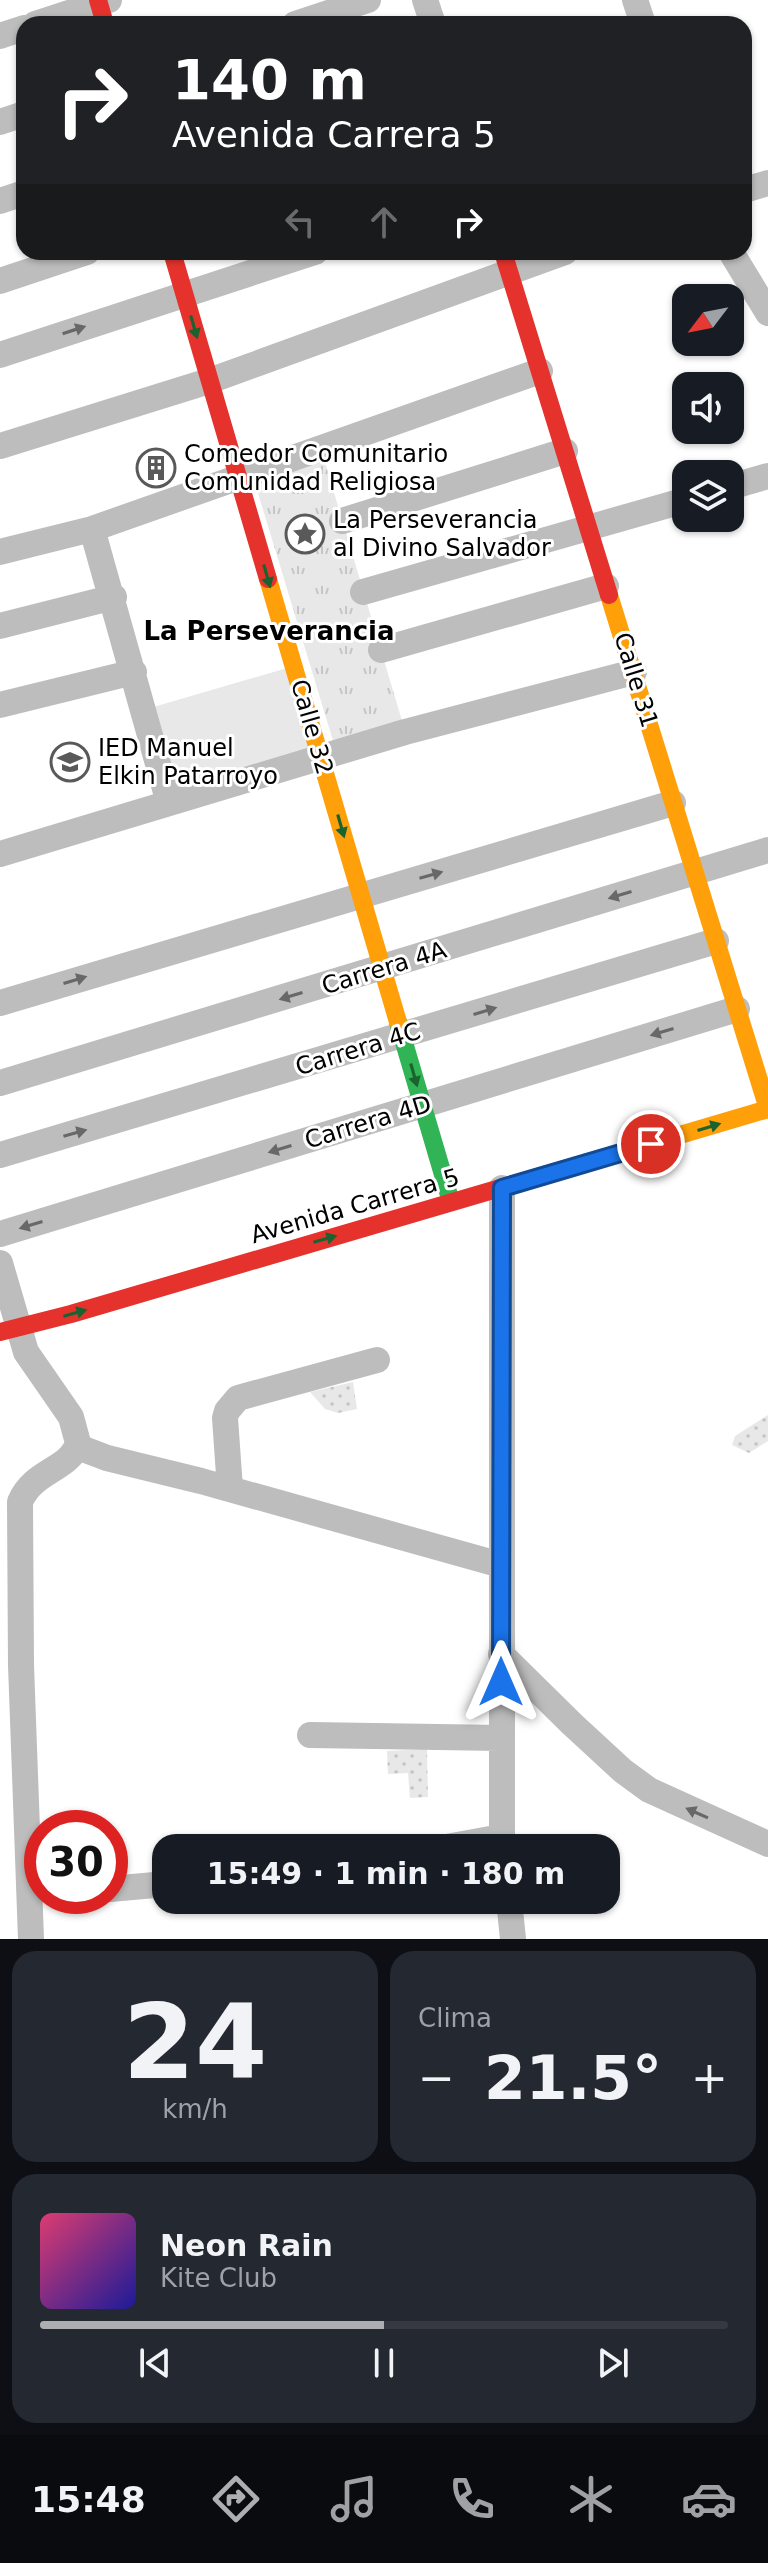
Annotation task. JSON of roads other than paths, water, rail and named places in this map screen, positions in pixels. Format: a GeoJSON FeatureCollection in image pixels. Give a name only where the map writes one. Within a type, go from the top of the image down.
{"type":"FeatureCollection","features":[{"type":"Feature","properties":{"kind":"street"},"geometry":{"type":"LineString","coordinates":[[319,16],[368,0]]}},
{"type":"Feature","properties":{"kind":"street"},"geometry":{"type":"LineString","coordinates":[[67,16],[103,7]]}},
{"type":"Feature","properties":{"kind":"street"},"geometry":{"type":"LineString","coordinates":[[0,281],[63,260]]}},
{"type":"Feature","properties":{"kind":"street","name":"Calle 32"},"geometry":{"type":"LineString","coordinates":[[174,260],[451,1202]]}},
{"type":"Feature","properties":{"kind":"street"},"geometry":{"type":"LineString","coordinates":[[0,355],[290,260]]}},
{"type":"Feature","properties":{"kind":"street"},"geometry":{"type":"LineString","coordinates":[[736,260],[768,313]]}},
{"type":"Feature","properties":{"kind":"street"},"geometry":{"type":"LineString","coordinates":[[0,446],[209,381],[506,262]]}},
{"type":"Feature","properties":{"kind":"street","name":"Calle 31"},"geometry":{"type":"LineString","coordinates":[[506,262],[768,1109]]}},
{"type":"Feature","properties":{"kind":"street"},"geometry":{"type":"LineString","coordinates":[[0,552],[92,529],[540,371]]}},
{"type":"Feature","properties":{"kind":"street"},"geometry":{"type":"LineString","coordinates":[[342,521],[565,451]]}},
{"type":"Feature","properties":{"kind":"street"},"geometry":{"type":"LineString","coordinates":[[744,483],[768,476]]}},
{"type":"Feature","properties":{"kind":"street"},"geometry":{"type":"LineString","coordinates":[[363,592],[672,504]]}},
{"type":"Feature","properties":{"kind":"street"},"geometry":{"type":"LineString","coordinates":[[92,529],[114,597],[169,803]]}},
{"type":"Feature","properties":{"kind":"street"},"geometry":{"type":"LineString","coordinates":[[381,650],[606,586]]}},
{"type":"Feature","properties":{"kind":"street"},"geometry":{"type":"LineString","coordinates":[[0,626],[114,597]]}},
{"type":"Feature","properties":{"kind":"street"},"geometry":{"type":"LineString","coordinates":[[0,705],[134,672]]}},
{"type":"Feature","properties":{"kind":"street"},"geometry":{"type":"LineString","coordinates":[[0,854],[405,732],[634,672]]}},
{"type":"Feature","properties":{"kind":"street"},"geometry":{"type":"LineString","coordinates":[[0,1003],[673,803]]}},
{"type":"Feature","properties":{"kind":"street","name":"Carrera 4A"},"geometry":{"type":"LineString","coordinates":[[0,1083],[768,850]]}},
{"type":"Feature","properties":{"kind":"street","name":"Carrera 4C"},"geometry":{"type":"LineString","coordinates":[[0,1155],[716,941]]}},
{"type":"Feature","properties":{"kind":"street","name":"Carrera 4D"},"geometry":{"type":"LineString","coordinates":[[0,1234],[737,1009]]}},
{"type":"Feature","properties":{"kind":"street","name":"Avenida Carrera 5"},"geometry":{"type":"LineString","coordinates":[[9,1330],[768,1109]]}},
{"type":"Feature","properties":{"kind":"street"},"geometry":{"type":"LineString","coordinates":[[502,1188],[502,1834]]}},
{"type":"Feature","properties":{"kind":"street"},"geometry":{"type":"LineString","coordinates":[[0,1263],[9,1330],[71,1417],[78,1447],[70,1458],[36,1478],[24,1492],[9,1535],[30,1810]]}},
{"type":"Feature","properties":{"kind":"street"},"geometry":{"type":"LineString","coordinates":[[230,1489],[225,1426],[227,1411],[238,1398],[377,1360]]}},
{"type":"Feature","properties":{"kind":"street"},"geometry":{"type":"LineString","coordinates":[[78,1447],[107,1458],[501,1565]]}},
{"type":"Feature","properties":{"kind":"street"},"geometry":{"type":"LineString","coordinates":[[501,1654],[623,1771],[649,1790],[768,1844]]}},
{"type":"Feature","properties":{"kind":"street"},"geometry":{"type":"LineString","coordinates":[[310,1735],[501,1738]]}},
{"type":"Feature","properties":{"kind":"street"},"geometry":{"type":"LineString","coordinates":[[128,1887],[152,1885]]}},
{"type":"Feature","properties":{"kind":"street"},"geometry":{"type":"LineString","coordinates":[[31,1939],[34,1914]]}},
{"type":"Feature","properties":{"kind":"street"},"geometry":{"type":"LineString","coordinates":[[510,1914],[513,1939]]}},
{"type":"Feature","properties":{"kind":"place","name":"Comedor Comunitario Comunidad Religiosa"},"geometry":{"type":"Point","coordinates":[156,468]}},
{"type":"Feature","properties":{"kind":"place","name":"La Perseverancia al Divino Salvador"},"geometry":{"type":"Point","coordinates":[305,534]}},
{"type":"Feature","properties":{"kind":"place","name":"IED Manuel Elkin Patarroyo"},"geometry":{"type":"Point","coordinates":[70,762]}},
{"type":"Feature","properties":{"kind":"district","name":"La Perseverancia"},"geometry":{"type":"Point","coordinates":[269,631]}}]}
